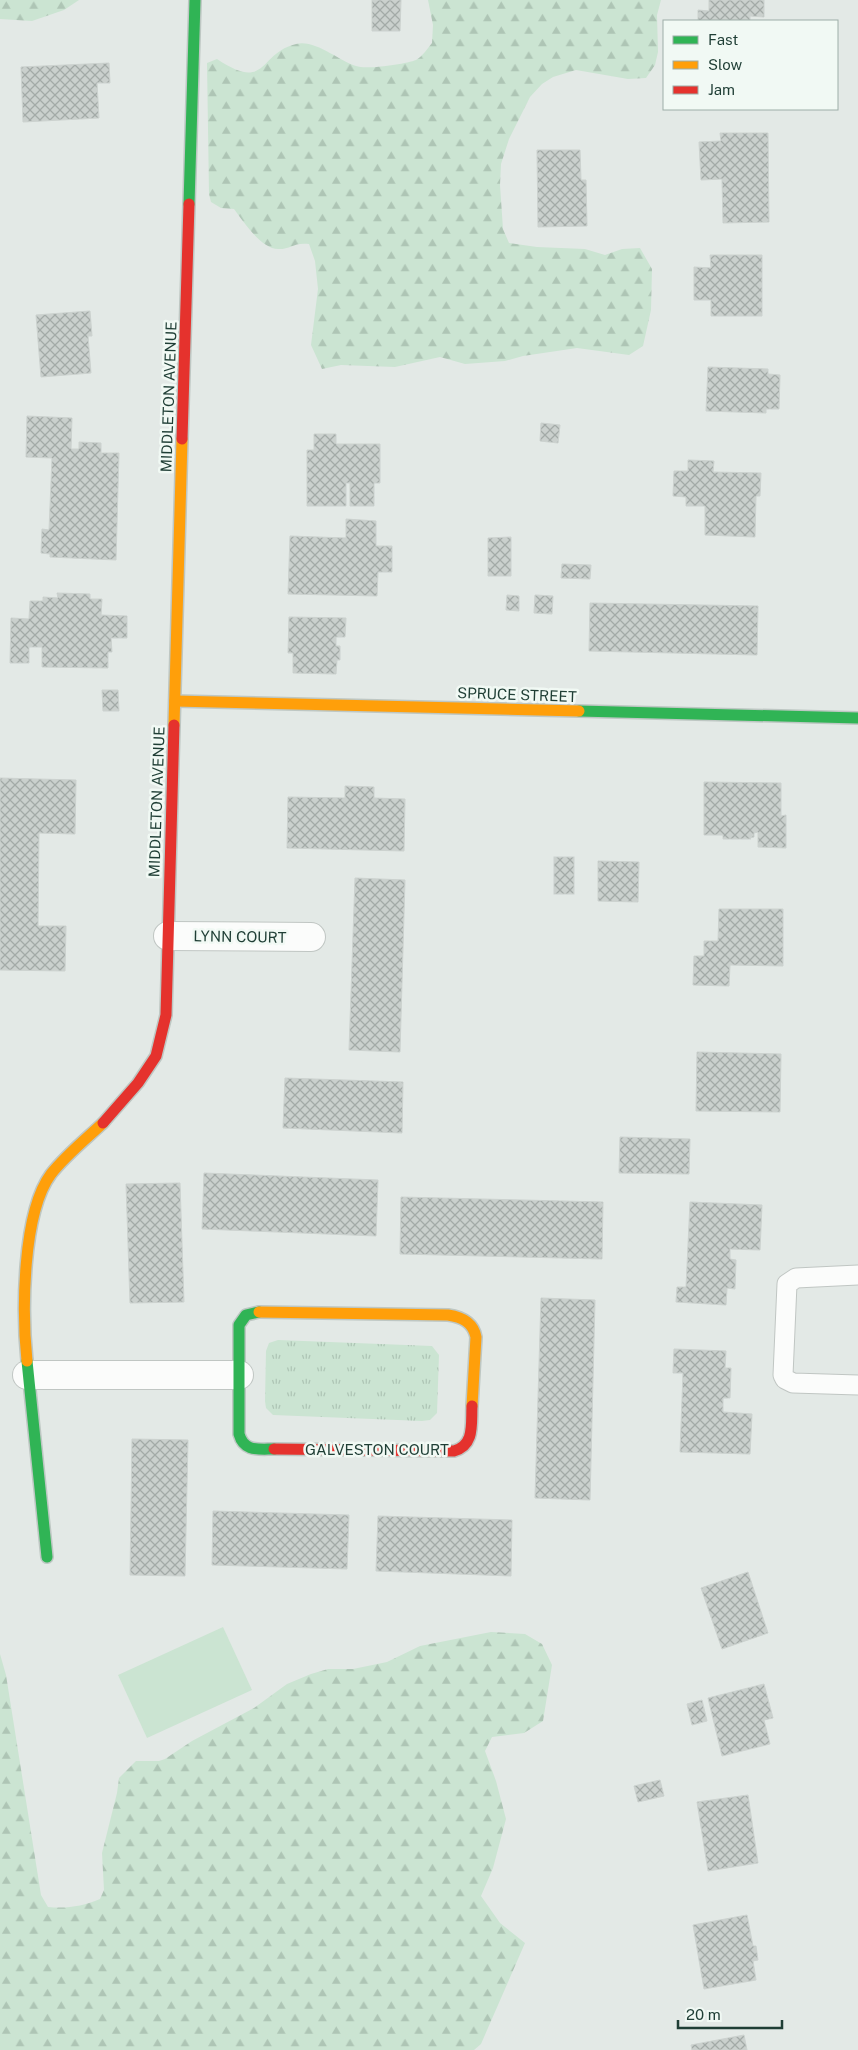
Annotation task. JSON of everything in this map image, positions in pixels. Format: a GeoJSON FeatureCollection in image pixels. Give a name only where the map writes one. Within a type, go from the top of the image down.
{"type":"FeatureCollection","features":[{"type":"Feature","properties":{"kind":"street","name":"MIDDLETON AVENUE"},"geometry":{"type":"LineString","coordinates":[[48,1557],[27,1375],[24,1332],[24,1295],[34,1211],[42,1189],[52,1173],[116,1110],[138,1083],[156,1056],[166,1015],[195,0]]}},
{"type":"Feature","properties":{"kind":"street","name":"SPRUCE STREET"},"geometry":{"type":"LineString","coordinates":[[175,701],[850,720],[858,718]]}},
{"type":"Feature","properties":{"kind":"street","name":"LYNN COURT"},"geometry":{"type":"LineString","coordinates":[[168,936],[312,938]]}},
{"type":"Feature","properties":{"kind":"street","name":"GALVESTON COURT"},"geometry":{"type":"LineString","coordinates":[[252,1313],[460,1316],[471,1325],[476,1337],[470,1439],[461,1449],[454,1451],[250,1449],[241,1442],[239,1434],[239,1375],[239,1325],[241,1318],[252,1313]]}},
{"type":"Feature","properties":{"kind":"street"},"geometry":{"type":"LineString","coordinates":[[27,1375],[239,1375]]}},
{"type":"Feature","properties":{"kind":"lane"},"geometry":{"type":"LineString","coordinates":[[858,1275],[796,1278],[787,1284],[783,1368],[785,1379],[793,1383],[858,1385]]}},
{"type":"Feature","properties":{"kind":"green space"},"geometry":{"type":"Polygon","coordinates":[[[0,0],[79,0],[64,10],[32,21],[0,19],[0,0]]]}},
{"type":"Feature","properties":{"kind":"green space"},"geometry":{"type":"Polygon","coordinates":[[[428,0],[661,0],[657,15],[658,52],[655,65],[646,78],[628,79],[576,70],[553,77],[542,84],[530,97],[509,139],[501,164],[500,185],[503,229],[509,243],[537,247],[585,249],[605,255],[622,249],[640,248],[652,269],[651,310],[643,346],[629,355],[577,348],[523,356],[505,361],[465,364],[440,357],[395,367],[341,365],[322,369],[311,345],[318,289],[315,261],[309,244],[300,244],[283,249],[266,245],[254,234],[234,209],[221,208],[211,202],[209,194],[207,63],[217,59],[233,68],[254,72],[284,49],[303,43],[319,47],[349,63],[361,67],[411,62],[420,57],[432,43],[433,25],[428,0]]]}},
{"type":"Feature","properties":{"kind":"green space"},"geometry":{"type":"Polygon","coordinates":[[[278,1340],[432,1346],[439,1355],[437,1413],[430,1420],[422,1421],[273,1415],[266,1408],[265,1401],[266,1351],[269,1343],[278,1340]]]}},
{"type":"Feature","properties":{"kind":"green space"},"geometry":{"type":"Polygon","coordinates":[[[223,1627],[252,1690],[147,1738],[118,1675],[223,1627]]]}},
{"type":"Feature","properties":{"kind":"green space"},"geometry":{"type":"Polygon","coordinates":[[[491,1632],[525,1634],[542,1644],[552,1665],[543,1721],[524,1733],[492,1737],[485,1751],[496,1781],[506,1819],[493,1868],[481,1896],[500,1923],[525,1943],[481,2044],[474,2050],[0,2050],[0,1654],[6,1675],[41,1895],[48,1907],[62,1908],[100,1899],[104,1890],[102,1853],[119,1778],[136,1761],[159,1761],[165,1759],[192,1741],[254,1708],[287,1684],[311,1674],[328,1669],[353,1669],[387,1662],[420,1646],[491,1632]]]}},
{"type":"Feature","properties":{"kind":"building"},"geometry":{"type":"Polygon","coordinates":[[[372,0],[401,0],[400,31],[372,31],[372,0]]]}},
{"type":"Feature","properties":{"kind":"building"},"geometry":{"type":"Polygon","coordinates":[[[709,0],[764,0],[764,17],[750,16],[750,20],[698,20],[698,10],[709,11],[709,0]]]}},
{"type":"Feature","properties":{"kind":"building"},"geometry":{"type":"Polygon","coordinates":[[[109,63],[110,83],[97,83],[99,118],[23,122],[21,67],[109,63]]]}},
{"type":"Feature","properties":{"kind":"building"},"geometry":{"type":"Polygon","coordinates":[[[720,133],[768,133],[769,222],[723,223],[722,179],[701,180],[699,142],[721,141],[720,133]]]}},
{"type":"Feature","properties":{"kind":"building"},"geometry":{"type":"Polygon","coordinates":[[[537,150],[580,150],[581,180],[586,180],[587,226],[538,227],[537,150]]]}},
{"type":"Feature","properties":{"kind":"building"},"geometry":{"type":"Polygon","coordinates":[[[710,255],[762,255],[762,316],[711,316],[711,300],[694,300],[694,267],[711,268],[710,255]]]}},
{"type":"Feature","properties":{"kind":"building"},"geometry":{"type":"Polygon","coordinates":[[[90,311],[92,336],[88,336],[91,373],[41,377],[36,315],[90,311]]]}},
{"type":"Feature","properties":{"kind":"building"},"geometry":{"type":"Polygon","coordinates":[[[708,367],[768,369],[768,374],[780,375],[779,409],[766,409],[766,413],[706,411],[708,367]]]}},
{"type":"Feature","properties":{"kind":"building"},"geometry":{"type":"Polygon","coordinates":[[[27,416],[72,418],[71,449],[79,449],[79,442],[101,443],[101,453],[119,453],[116,560],[50,557],[50,554],[41,553],[42,529],[49,530],[52,458],[26,457],[27,416]]]}},
{"type":"Feature","properties":{"kind":"building"},"geometry":{"type":"Polygon","coordinates":[[[541,423],[560,425],[558,443],[540,441],[541,423]]]}},
{"type":"Feature","properties":{"kind":"building"},"geometry":{"type":"Polygon","coordinates":[[[314,434],[336,434],[336,444],[380,444],[380,483],[374,483],[374,506],[350,506],[350,483],[346,483],[346,506],[307,506],[307,450],[314,450],[314,434]]]}},
{"type":"Feature","properties":{"kind":"building"},"geometry":{"type":"Polygon","coordinates":[[[688,460],[714,461],[713,472],[761,473],[760,496],[756,496],[755,537],[705,535],[705,506],[686,506],[686,497],[673,496],[674,471],[688,471],[688,460]]]}},
{"type":"Feature","properties":{"kind":"building"},"geometry":{"type":"Polygon","coordinates":[[[346,519],[376,521],[376,546],[392,546],[392,572],[378,572],[377,596],[288,594],[290,536],[346,538],[346,519]]]}},
{"type":"Feature","properties":{"kind":"building"},"geometry":{"type":"Polygon","coordinates":[[[511,537],[511,576],[488,576],[488,538],[511,537]]]}},
{"type":"Feature","properties":{"kind":"building"},"geometry":{"type":"Polygon","coordinates":[[[562,564],[591,565],[590,579],[561,578],[562,564]]]}},
{"type":"Feature","properties":{"kind":"building"},"geometry":{"type":"Polygon","coordinates":[[[57,593],[90,594],[90,599],[102,599],[101,615],[127,616],[127,638],[111,638],[112,652],[108,652],[108,668],[42,667],[42,647],[29,647],[29,663],[10,663],[11,618],[29,619],[30,601],[43,601],[43,597],[58,598],[57,593]]]}},
{"type":"Feature","properties":{"kind":"building"},"geometry":{"type":"Polygon","coordinates":[[[507,595],[519,596],[519,611],[506,610],[507,595]]]}},
{"type":"Feature","properties":{"kind":"building"},"geometry":{"type":"Polygon","coordinates":[[[535,595],[553,596],[552,614],[534,613],[535,595]]]}},
{"type":"Feature","properties":{"kind":"building"},"geometry":{"type":"Polygon","coordinates":[[[590,603],[758,606],[757,655],[589,651],[590,603]]]}},
{"type":"Feature","properties":{"kind":"building"},"geometry":{"type":"Polygon","coordinates":[[[289,617],[346,618],[345,637],[336,637],[336,646],[340,646],[340,660],[337,660],[336,674],[293,673],[293,653],[288,653],[289,617]]]}},
{"type":"Feature","properties":{"kind":"building"},"geometry":{"type":"Polygon","coordinates":[[[102,690],[118,690],[119,711],[103,711],[102,690]]]}},
{"type":"Feature","properties":{"kind":"building"},"geometry":{"type":"Polygon","coordinates":[[[0,778],[76,780],[75,834],[39,833],[38,926],[66,926],[65,971],[0,970],[0,778]]]}},
{"type":"Feature","properties":{"kind":"building"},"geometry":{"type":"Polygon","coordinates":[[[704,782],[781,783],[781,816],[786,815],[786,848],[758,847],[758,832],[754,833],[754,837],[751,839],[723,839],[723,835],[704,835],[704,782]]]}},
{"type":"Feature","properties":{"kind":"building"},"geometry":{"type":"Polygon","coordinates":[[[345,786],[374,787],[374,798],[405,799],[404,851],[287,848],[288,797],[345,798],[345,786]]]}},
{"type":"Feature","properties":{"kind":"building"},"geometry":{"type":"Polygon","coordinates":[[[554,857],[574,857],[574,894],[554,894],[554,857]]]}},
{"type":"Feature","properties":{"kind":"building"},"geometry":{"type":"Polygon","coordinates":[[[598,861],[639,862],[638,902],[598,901],[598,861]]]}},
{"type":"Feature","properties":{"kind":"building"},"geometry":{"type":"Polygon","coordinates":[[[355,878],[405,880],[400,1052],[349,1050],[355,878]]]}},
{"type":"Feature","properties":{"kind":"building"},"geometry":{"type":"Polygon","coordinates":[[[719,909],[783,909],[783,966],[730,965],[729,986],[693,985],[694,956],[704,956],[704,941],[718,941],[719,909]]]}},
{"type":"Feature","properties":{"kind":"building"},"geometry":{"type":"Polygon","coordinates":[[[697,1052],[781,1054],[780,1112],[696,1111],[697,1052]]]}},
{"type":"Feature","properties":{"kind":"building"},"geometry":{"type":"Polygon","coordinates":[[[285,1078],[403,1082],[402,1133],[283,1128],[285,1078]]]}},
{"type":"Feature","properties":{"kind":"building"},"geometry":{"type":"Polygon","coordinates":[[[620,1137],[690,1139],[689,1174],[619,1173],[620,1137]]]}},
{"type":"Feature","properties":{"kind":"building"},"geometry":{"type":"Polygon","coordinates":[[[204,1173],[378,1180],[376,1236],[202,1229],[204,1173]]]}},
{"type":"Feature","properties":{"kind":"building"},"geometry":{"type":"Polygon","coordinates":[[[180,1183],[184,1302],[130,1303],[126,1184],[180,1183]]]}},
{"type":"Feature","properties":{"kind":"building"},"geometry":{"type":"Polygon","coordinates":[[[401,1197],[603,1202],[602,1259],[400,1254],[401,1197]]]}},
{"type":"Feature","properties":{"kind":"building"},"geometry":{"type":"Polygon","coordinates":[[[690,1202],[762,1205],[760,1250],[730,1249],[730,1259],[736,1260],[735,1289],[727,1288],[726,1305],[676,1302],[677,1287],[686,1287],[690,1202]]]}},
{"type":"Feature","properties":{"kind":"building"},"geometry":{"type":"Polygon","coordinates":[[[541,1298],[595,1300],[590,1500],[535,1498],[541,1298]]]}},
{"type":"Feature","properties":{"kind":"building"},"geometry":{"type":"Polygon","coordinates":[[[674,1349],[726,1351],[725,1368],[731,1368],[730,1398],[723,1398],[723,1412],[752,1414],[750,1454],[680,1452],[683,1373],[673,1373],[674,1349]]]}},
{"type":"Feature","properties":{"kind":"building"},"geometry":{"type":"Polygon","coordinates":[[[132,1439],[188,1440],[185,1576],[130,1575],[132,1439]]]}},
{"type":"Feature","properties":{"kind":"building"},"geometry":{"type":"Polygon","coordinates":[[[213,1511],[349,1515],[347,1569],[212,1565],[213,1511]]]}},
{"type":"Feature","properties":{"kind":"building"},"geometry":{"type":"Polygon","coordinates":[[[378,1516],[512,1520],[511,1576],[376,1571],[378,1516]]]}},
{"type":"Feature","properties":{"kind":"building"},"geometry":{"type":"Polygon","coordinates":[[[748,1572],[768,1633],[722,1649],[701,1588],[748,1572]]]}},
{"type":"Feature","properties":{"kind":"building"},"geometry":{"type":"Polygon","coordinates":[[[764,1684],[773,1718],[764,1720],[770,1744],[722,1756],[708,1698],[764,1684]]]}},
{"type":"Feature","properties":{"kind":"building"},"geometry":{"type":"Polygon","coordinates":[[[702,1700],[707,1721],[692,1725],[687,1704],[702,1700]]]}},
{"type":"Feature","properties":{"kind":"building"},"geometry":{"type":"Polygon","coordinates":[[[660,1780],[664,1796],[638,1802],[634,1786],[660,1780]]]}},
{"type":"Feature","properties":{"kind":"building"},"geometry":{"type":"Polygon","coordinates":[[[748,1795],[758,1863],[708,1871],[697,1802],[748,1795]]]}},
{"type":"Feature","properties":{"kind":"building"},"geometry":{"type":"Polygon","coordinates":[[[747,1915],[753,1946],[756,1946],[758,1960],[753,1961],[756,1980],[704,1989],[693,1925],[747,1915]]]}},
{"type":"Feature","properties":{"kind":"building"},"geometry":{"type":"Polygon","coordinates":[[[744,2035],[747,2050],[692,2050],[691,2045],[744,2035]]]}},
{"type":"Feature","properties":{"kind":"traffic: fast"},"geometry":{"type":"LineString","coordinates":[[189,204],[195,0]]}},
{"type":"Feature","properties":{"kind":"traffic: fast"},"geometry":{"type":"LineString","coordinates":[[579,711],[858,718]]}},
{"type":"Feature","properties":{"kind":"traffic: fast"},"geometry":{"type":"LineString","coordinates":[[259,1312],[246,1315],[239,1325],[239,1434],[241,1440],[248,1447],[274,1449]]}},
{"type":"Feature","properties":{"kind":"traffic: fast"},"geometry":{"type":"LineString","coordinates":[[27,1361],[47,1557]]}},
{"type":"Feature","properties":{"kind":"traffic: slow"},"geometry":{"type":"LineString","coordinates":[[174,725],[182,439]]}},
{"type":"Feature","properties":{"kind":"traffic: slow"},"geometry":{"type":"LineString","coordinates":[[175,701],[579,711]]}},
{"type":"Feature","properties":{"kind":"traffic: slow"},"geometry":{"type":"LineString","coordinates":[[27,1361],[25,1341],[26,1264],[34,1213],[41,1191],[57,1167],[103,1123]]}},
{"type":"Feature","properties":{"kind":"traffic: slow"},"geometry":{"type":"LineString","coordinates":[[259,1312],[448,1315],[458,1317],[470,1324],[476,1337],[472,1406]]}},
{"type":"Feature","properties":{"kind":"traffic: jam"},"geometry":{"type":"LineString","coordinates":[[182,439],[189,204]]}},
{"type":"Feature","properties":{"kind":"traffic: jam"},"geometry":{"type":"LineString","coordinates":[[103,1123],[138,1083],[156,1056],[166,1015],[174,725]]}},
{"type":"Feature","properties":{"kind":"traffic: jam"},"geometry":{"type":"LineString","coordinates":[[274,1449],[454,1451],[461,1448],[469,1439],[472,1406]]}}]}
